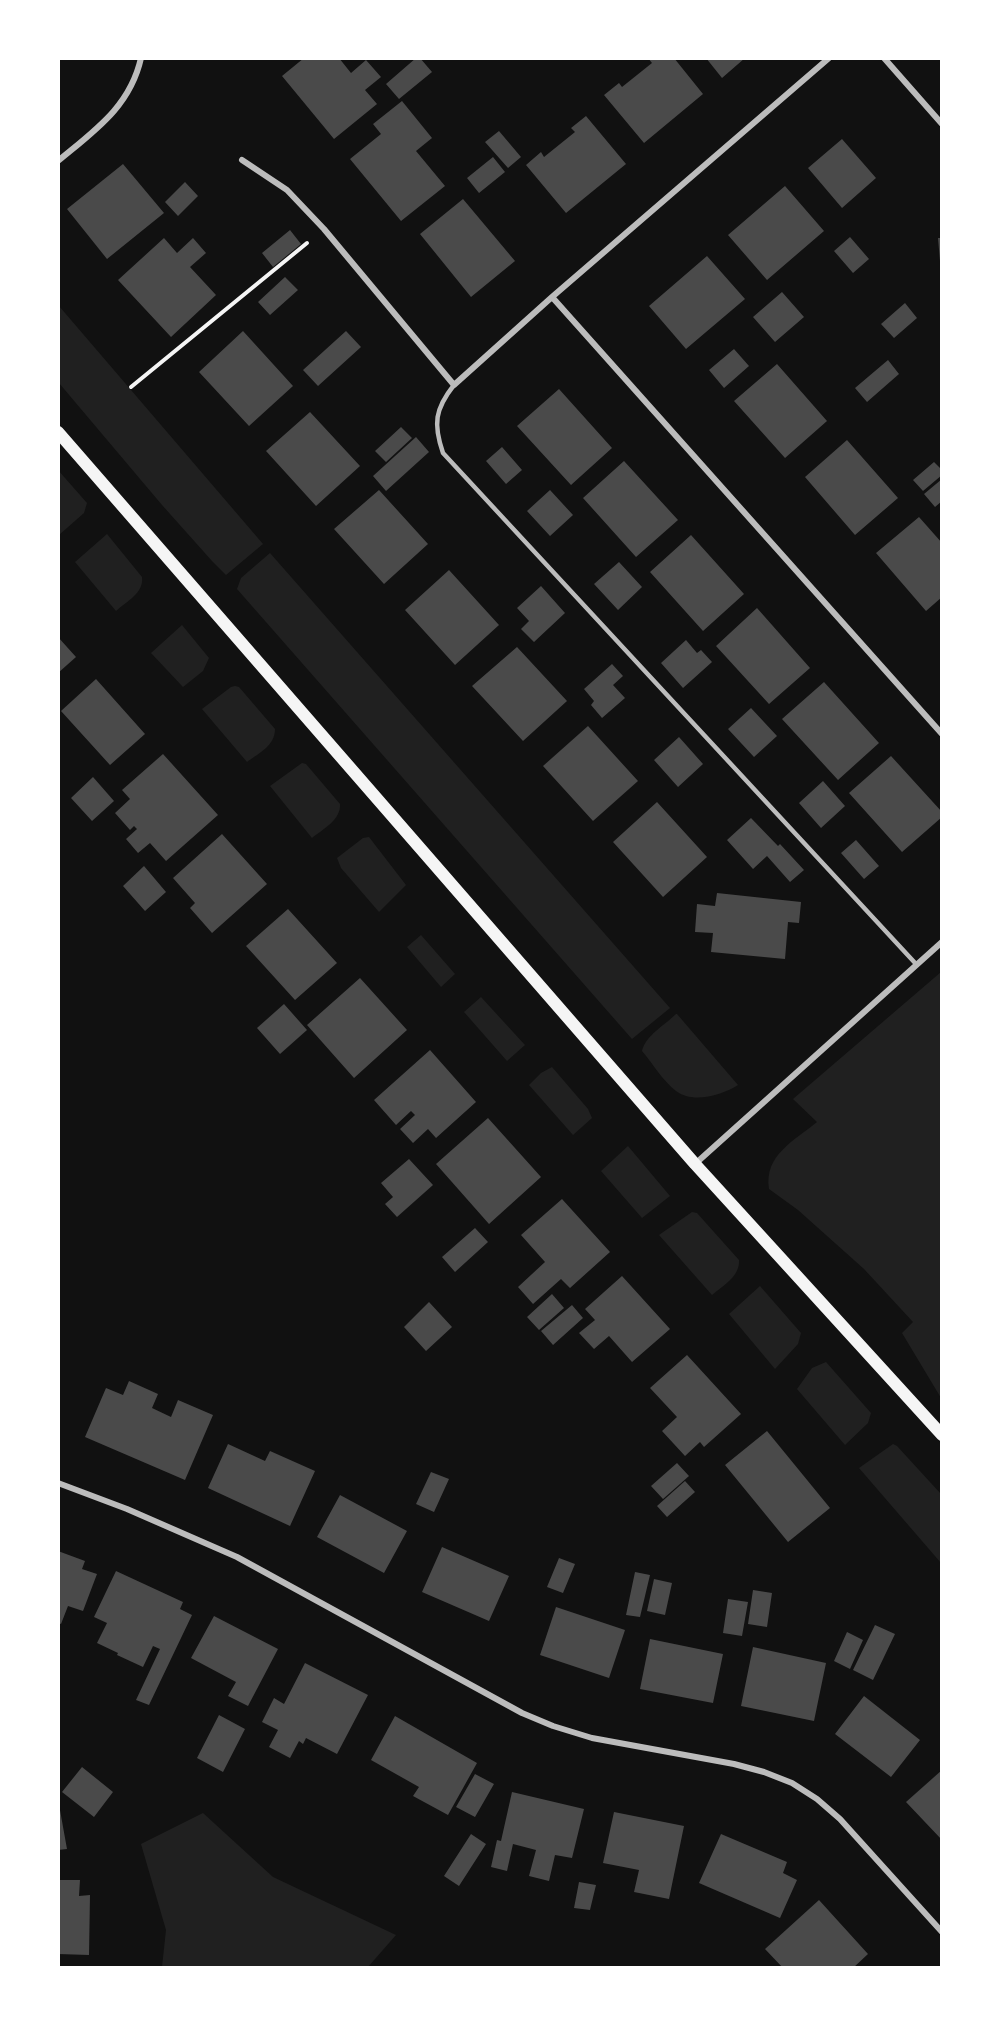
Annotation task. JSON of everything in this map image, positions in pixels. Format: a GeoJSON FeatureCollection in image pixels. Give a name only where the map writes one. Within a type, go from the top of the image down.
{"type":"FeatureCollection","features":[{"type":"Feature","properties":{"kind":"main road"},"geometry":{"type":"LineString","coordinates":[[58,432],[695,1164],[942,1435]]}},
{"type":"Feature","properties":{"kind":"street"},"geometry":{"type":"LineString","coordinates":[[58,161],[116,111],[131,87],[141,58]]}},
{"type":"Feature","properties":{"kind":"street"},"geometry":{"type":"LineString","coordinates":[[242,160],[287,190],[324,229],[454,385],[552,297],[829,58]]}},
{"type":"Feature","properties":{"kind":"street"},"geometry":{"type":"LineString","coordinates":[[884,58],[942,124]]}},
{"type":"Feature","properties":{"kind":"street"},"geometry":{"type":"LineString","coordinates":[[552,297],[942,735]]}},
{"type":"Feature","properties":{"kind":"street"},"geometry":{"type":"LineString","coordinates":[[695,1164],[942,942]]}},
{"type":"Feature","properties":{"kind":"street"},"geometry":{"type":"LineString","coordinates":[[58,1483],[127,1509],[237,1557],[522,1713],[592,1738],[734,1764],[792,1783],[817,1799],[840,1819],[942,1932]]}},
{"type":"Feature","properties":{"kind":"lane"},"geometry":{"type":"LineString","coordinates":[[454,385],[443,399],[437,417],[437,435],[443,453],[916,964]]}},
{"type":"Feature","properties":{"kind":"path"},"geometry":{"type":"LineString","coordinates":[[131,387],[324,229]]}},
{"type":"Feature","properties":{"kind":"shaded area"},"geometry":{"type":"Polygon","coordinates":[[[59,306],[263,544],[226,575],[162,505],[59,383],[59,306]]]}},
{"type":"Feature","properties":{"kind":"shaded area"},"geometry":{"type":"Polygon","coordinates":[[[58,470],[87,503],[84,513],[59,535],[58,470]]]}},
{"type":"Feature","properties":{"kind":"shaded area"},"geometry":{"type":"Polygon","coordinates":[[[107,534],[142,577],[138,592],[116,611],[75,562],[107,534]]]}},
{"type":"Feature","properties":{"kind":"shaded area"},"geometry":{"type":"Polygon","coordinates":[[[270,553],[670,1008],[632,1039],[237,589],[241,578],[270,553]]]}},
{"type":"Feature","properties":{"kind":"shaded area"},"geometry":{"type":"Polygon","coordinates":[[[182,625],[209,658],[203,671],[183,687],[151,653],[182,625]]]}},
{"type":"Feature","properties":{"kind":"shaded area"},"geometry":{"type":"Polygon","coordinates":[[[235,686],[239,687],[275,729],[269,745],[247,762],[202,709],[235,686]]]}},
{"type":"Feature","properties":{"kind":"shaded area"},"geometry":{"type":"Polygon","coordinates":[[[302,763],[306,764],[340,804],[338,815],[312,838],[270,786],[302,763]]]}},
{"type":"Feature","properties":{"kind":"shaded area"},"geometry":{"type":"Polygon","coordinates":[[[369,837],[406,885],[379,912],[341,868],[337,858],[363,838],[369,837]]]}},
{"type":"Feature","properties":{"kind":"shaded area"},"geometry":{"type":"Polygon","coordinates":[[[421,935],[455,974],[441,987],[407,947],[421,935]]]}},
{"type":"Feature","properties":{"kind":"shaded area"},"geometry":{"type":"Polygon","coordinates":[[[941,972],[941,1398],[902,1333],[913,1322],[864,1269],[798,1210],[769,1189],[769,1177],[771,1167],[782,1150],[817,1122],[793,1099],[941,972]]]}},
{"type":"Feature","properties":{"kind":"shaded area"},"geometry":{"type":"Polygon","coordinates":[[[481,997],[525,1045],[507,1061],[464,1012],[481,997]]]}},
{"type":"Feature","properties":{"kind":"shaded area"},"geometry":{"type":"Polygon","coordinates":[[[676,1014],[738,1085],[716,1095],[691,1097],[676,1091],[667,1082],[642,1051],[647,1040],[676,1014]]]}},
{"type":"Feature","properties":{"kind":"shaded area"},"geometry":{"type":"Polygon","coordinates":[[[552,1067],[588,1109],[592,1118],[573,1135],[529,1085],[541,1073],[552,1067]]]}},
{"type":"Feature","properties":{"kind":"shaded area"},"geometry":{"type":"Polygon","coordinates":[[[628,1146],[670,1196],[642,1218],[601,1171],[628,1146]]]}},
{"type":"Feature","properties":{"kind":"shaded area"},"geometry":{"type":"Polygon","coordinates":[[[692,1212],[697,1213],[739,1260],[739,1266],[734,1275],[712,1295],[659,1235],[692,1212]]]}},
{"type":"Feature","properties":{"kind":"shaded area"},"geometry":{"type":"Polygon","coordinates":[[[760,1286],[801,1333],[798,1344],[775,1369],[729,1314],[760,1286]]]}},
{"type":"Feature","properties":{"kind":"shaded area"},"geometry":{"type":"Polygon","coordinates":[[[826,1362],[871,1413],[868,1423],[845,1445],[797,1389],[812,1368],[826,1362]]]}},
{"type":"Feature","properties":{"kind":"shaded area"},"geometry":{"type":"Polygon","coordinates":[[[893,1444],[941,1494],[941,1563],[859,1468],[893,1444]]]}},
{"type":"Feature","properties":{"kind":"shaded area"},"geometry":{"type":"Polygon","coordinates":[[[203,1813],[273,1877],[396,1935],[368,1967],[162,1967],[166,1930],[141,1844],[203,1813]]]}},
{"type":"Feature","properties":{"kind":"building"},"geometry":{"type":"Polygon","coordinates":[[[304,58],[339,58],[351,73],[366,60],[381,77],[365,90],[377,104],[334,139],[282,76],[304,58]]]}},
{"type":"Feature","properties":{"kind":"building"},"geometry":{"type":"Polygon","coordinates":[[[416,58],[420,58],[432,72],[399,99],[386,84],[416,58]]]}},
{"type":"Feature","properties":{"kind":"building"},"geometry":{"type":"Polygon","coordinates":[[[648,58],[674,58],[703,94],[644,143],[604,95],[619,83],[622,87],[652,63],[648,58]]]}},
{"type":"Feature","properties":{"kind":"building"},"geometry":{"type":"Polygon","coordinates":[[[706,58],[745,58],[722,78],[706,58]]]}},
{"type":"Feature","properties":{"kind":"building"},"geometry":{"type":"Polygon","coordinates":[[[402,101],[432,138],[416,151],[445,186],[401,221],[350,159],[381,134],[373,124],[402,101]]]}},
{"type":"Feature","properties":{"kind":"building"},"geometry":{"type":"Polygon","coordinates":[[[586,116],[626,164],[566,213],[526,165],[541,152],[544,157],[575,132],[571,128],[586,116]]]}},
{"type":"Feature","properties":{"kind":"building"},"geometry":{"type":"Polygon","coordinates":[[[499,131],[521,157],[508,168],[485,142],[499,131]]]}},
{"type":"Feature","properties":{"kind":"building"},"geometry":{"type":"Polygon","coordinates":[[[842,139],[876,178],[842,208],[808,168],[842,139]]]}},
{"type":"Feature","properties":{"kind":"building"},"geometry":{"type":"Polygon","coordinates":[[[493,157],[505,172],[479,193],[467,178],[493,157]]]}},
{"type":"Feature","properties":{"kind":"building"},"geometry":{"type":"Polygon","coordinates":[[[123,164],[164,213],[107,259],[67,209],[123,164]]]}},
{"type":"Feature","properties":{"kind":"building"},"geometry":{"type":"Polygon","coordinates":[[[185,182],[198,196],[178,216],[165,202],[185,182]]]}},
{"type":"Feature","properties":{"kind":"building"},"geometry":{"type":"Polygon","coordinates":[[[785,186],[824,231],[767,280],[728,235],[785,186]]]}},
{"type":"Feature","properties":{"kind":"building"},"geometry":{"type":"Polygon","coordinates":[[[463,199],[515,261],[471,297],[420,234],[463,199]]]}},
{"type":"Feature","properties":{"kind":"building"},"geometry":{"type":"Polygon","coordinates":[[[290,230],[301,244],[273,267],[262,253],[290,230]]]}},
{"type":"Feature","properties":{"kind":"building"},"geometry":{"type":"Polygon","coordinates":[[[850,237],[869,259],[853,273],[834,251],[850,237]]]}},
{"type":"Feature","properties":{"kind":"building"},"geometry":{"type":"Polygon","coordinates":[[[164,238],[177,253],[193,238],[206,253],[190,267],[216,295],[171,337],[118,280],[164,238]]]}},
{"type":"Feature","properties":{"kind":"building"},"geometry":{"type":"Polygon","coordinates":[[[938,238],[942,238],[942,261],[940,261],[938,238]]]}},
{"type":"Feature","properties":{"kind":"building"},"geometry":{"type":"Polygon","coordinates":[[[707,256],[745,299],[686,349],[649,306],[707,256]]]}},
{"type":"Feature","properties":{"kind":"building"},"geometry":{"type":"Polygon","coordinates":[[[285,277],[298,290],[270,315],[258,302],[285,277]]]}},
{"type":"Feature","properties":{"kind":"building"},"geometry":{"type":"Polygon","coordinates":[[[782,292],[804,317],[775,342],[753,317],[782,292]]]}},
{"type":"Feature","properties":{"kind":"building"},"geometry":{"type":"Polygon","coordinates":[[[905,303],[917,318],[894,338],[881,324],[905,303]]]}},
{"type":"Feature","properties":{"kind":"building"},"geometry":{"type":"Polygon","coordinates":[[[243,331],[293,386],[249,426],[199,372],[243,331]]]}},
{"type":"Feature","properties":{"kind":"building"},"geometry":{"type":"Polygon","coordinates":[[[346,331],[361,347],[318,386],[303,370],[346,331]]]}},
{"type":"Feature","properties":{"kind":"building"},"geometry":{"type":"Polygon","coordinates":[[[734,349],[749,366],[724,388],[709,370],[734,349]]]}},
{"type":"Feature","properties":{"kind":"building"},"geometry":{"type":"Polygon","coordinates":[[[888,360],[899,374],[867,402],[855,388],[888,360]]]}},
{"type":"Feature","properties":{"kind":"building"},"geometry":{"type":"Polygon","coordinates":[[[777,364],[827,421],[785,458],[734,401],[777,364]]]}},
{"type":"Feature","properties":{"kind":"building"},"geometry":{"type":"Polygon","coordinates":[[[559,389],[612,448],[571,485],[517,426],[559,389]]]}},
{"type":"Feature","properties":{"kind":"building"},"geometry":{"type":"Polygon","coordinates":[[[310,412],[360,466],[316,506],[266,451],[310,412]]]}},
{"type":"Feature","properties":{"kind":"building"},"geometry":{"type":"Polygon","coordinates":[[[401,427],[412,438],[386,462],[375,451],[401,427]]]}},
{"type":"Feature","properties":{"kind":"building"},"geometry":{"type":"Polygon","coordinates":[[[416,437],[429,452],[386,491],[373,476],[416,437]]]}},
{"type":"Feature","properties":{"kind":"building"},"geometry":{"type":"Polygon","coordinates":[[[847,440],[898,498],[855,535],[805,477],[847,440]]]}},
{"type":"Feature","properties":{"kind":"building"},"geometry":{"type":"Polygon","coordinates":[[[502,447],[522,470],[506,484],[486,461],[502,447]]]}},
{"type":"Feature","properties":{"kind":"building"},"geometry":{"type":"Polygon","coordinates":[[[624,461],[678,520],[636,557],[583,498],[624,461]]]}},
{"type":"Feature","properties":{"kind":"building"},"geometry":{"type":"Polygon","coordinates":[[[934,462],[942,470],[942,475],[923,491],[913,480],[934,462]]]}},
{"type":"Feature","properties":{"kind":"building"},"geometry":{"type":"Polygon","coordinates":[[[942,479],[942,501],[935,507],[924,494],[942,479]]]}},
{"type":"Feature","properties":{"kind":"building"},"geometry":{"type":"Polygon","coordinates":[[[379,490],[428,544],[384,584],[334,529],[379,490]]]}},
{"type":"Feature","properties":{"kind":"building"},"geometry":{"type":"Polygon","coordinates":[[[550,490],[573,515],[550,536],[527,511],[550,490]]]}},
{"type":"Feature","properties":{"kind":"building"},"geometry":{"type":"Polygon","coordinates":[[[919,517],[942,543],[942,597],[926,611],[876,553],[919,517]]]}},
{"type":"Feature","properties":{"kind":"building"},"geometry":{"type":"Polygon","coordinates":[[[691,535],[744,594],[703,631],[650,572],[691,535]]]}},
{"type":"Feature","properties":{"kind":"building"},"geometry":{"type":"Polygon","coordinates":[[[619,562],[642,587],[618,610],[594,584],[619,562]]]}},
{"type":"Feature","properties":{"kind":"building"},"geometry":{"type":"Polygon","coordinates":[[[449,570],[499,625],[455,665],[405,610],[449,570]]]}},
{"type":"Feature","properties":{"kind":"building"},"geometry":{"type":"Polygon","coordinates":[[[541,586],[565,613],[534,642],[521,629],[529,621],[517,608],[541,586]]]}},
{"type":"Feature","properties":{"kind":"building"},"geometry":{"type":"Polygon","coordinates":[[[757,608],[810,668],[769,704],[716,646],[757,608]]]}},
{"type":"Feature","properties":{"kind":"building"},"geometry":{"type":"Polygon","coordinates":[[[58,637],[76,657],[58,673],[58,637]]]}},
{"type":"Feature","properties":{"kind":"building"},"geometry":{"type":"Polygon","coordinates":[[[686,640],[697,653],[701,650],[712,662],[683,688],[661,663],[686,640]]]}},
{"type":"Feature","properties":{"kind":"building"},"geometry":{"type":"Polygon","coordinates":[[[517,647],[567,701],[523,741],[472,686],[517,647]]]}},
{"type":"Feature","properties":{"kind":"building"},"geometry":{"type":"Polygon","coordinates":[[[612,664],[623,676],[613,685],[625,698],[602,718],[591,705],[594,701],[584,689],[612,664]]]}},
{"type":"Feature","properties":{"kind":"building"},"geometry":{"type":"Polygon","coordinates":[[[96,679],[145,734],[110,765],[61,711],[96,679]]]}},
{"type":"Feature","properties":{"kind":"building"},"geometry":{"type":"Polygon","coordinates":[[[824,682],[879,743],[838,780],[782,719],[824,682]]]}},
{"type":"Feature","properties":{"kind":"building"},"geometry":{"type":"Polygon","coordinates":[[[751,708],[777,736],[754,757],[728,729],[751,708]]]}},
{"type":"Feature","properties":{"kind":"building"},"geometry":{"type":"Polygon","coordinates":[[[588,726],[638,781],[593,821],[543,766],[588,726]]]}},
{"type":"Feature","properties":{"kind":"building"},"geometry":{"type":"Polygon","coordinates":[[[679,737],[703,764],[678,787],[654,760],[679,737]]]}},
{"type":"Feature","properties":{"kind":"building"},"geometry":{"type":"Polygon","coordinates":[[[163,754],[218,815],[166,861],[150,843],[138,853],[126,839],[137,829],[134,826],[130,830],[115,813],[130,799],[122,790],[163,754]]]}},
{"type":"Feature","properties":{"kind":"building"},"geometry":{"type":"Polygon","coordinates":[[[891,756],[942,812],[942,817],[902,852],[849,793],[891,756]]]}},
{"type":"Feature","properties":{"kind":"building"},"geometry":{"type":"Polygon","coordinates":[[[93,777],[114,801],[92,821],[71,798],[93,777]]]}},
{"type":"Feature","properties":{"kind":"building"},"geometry":{"type":"Polygon","coordinates":[[[823,781],[845,806],[821,828],[799,803],[823,781]]]}},
{"type":"Feature","properties":{"kind":"building"},"geometry":{"type":"Polygon","coordinates":[[[657,802],[707,857],[663,897],[613,842],[657,802]]]}},
{"type":"Feature","properties":{"kind":"building"},"geometry":{"type":"Polygon","coordinates":[[[751,818],[804,870],[790,882],[767,856],[753,869],[727,840],[751,818]]]}},
{"type":"Feature","properties":{"kind":"building"},"geometry":{"type":"Polygon","coordinates":[[[222,834],[267,884],[212,933],[190,908],[195,903],[173,878],[222,834]]]}},
{"type":"Feature","properties":{"kind":"building"},"geometry":{"type":"Polygon","coordinates":[[[856,840],[879,866],[864,879],[841,853],[856,840]]]}},
{"type":"Feature","properties":{"kind":"building"},"geometry":{"type":"Polygon","coordinates":[[[144,866],[166,892],[145,911],[123,886],[144,866]]]}},
{"type":"Feature","properties":{"kind":"building"},"geometry":{"type":"Polygon","coordinates":[[[717,893],[801,902],[799,923],[788,922],[785,959],[711,952],[713,933],[695,932],[697,904],[715,906],[717,893]]]}},
{"type":"Feature","properties":{"kind":"building"},"geometry":{"type":"Polygon","coordinates":[[[288,909],[337,963],[295,1000],[246,946],[288,909]]]}},
{"type":"Feature","properties":{"kind":"building"},"geometry":{"type":"Polygon","coordinates":[[[360,978],[407,1030],[354,1078],[307,1025],[360,978]]]}},
{"type":"Feature","properties":{"kind":"building"},"geometry":{"type":"Polygon","coordinates":[[[284,1004],[307,1030],[280,1054],[257,1028],[284,1004]]]}},
{"type":"Feature","properties":{"kind":"building"},"geometry":{"type":"Polygon","coordinates":[[[430,1050],[476,1102],[436,1138],[428,1129],[413,1143],[400,1129],[415,1115],[411,1111],[396,1125],[374,1100],[430,1050]]]}},
{"type":"Feature","properties":{"kind":"building"},"geometry":{"type":"Polygon","coordinates":[[[488,1118],[541,1177],[489,1224],[436,1164],[488,1118]]]}},
{"type":"Feature","properties":{"kind":"building"},"geometry":{"type":"Polygon","coordinates":[[[409,1159],[433,1185],[397,1217],[385,1204],[393,1197],[381,1183],[409,1159]]]}},
{"type":"Feature","properties":{"kind":"building"},"geometry":{"type":"Polygon","coordinates":[[[562,1199],[610,1252],[570,1288],[561,1279],[533,1304],[518,1287],[545,1262],[521,1235],[562,1199]]]}},
{"type":"Feature","properties":{"kind":"building"},"geometry":{"type":"Polygon","coordinates":[[[475,1228],[488,1242],[455,1272],[442,1257],[475,1228]]]}},
{"type":"Feature","properties":{"kind":"building"},"geometry":{"type":"Polygon","coordinates":[[[622,1276],[670,1329],[632,1362],[609,1336],[594,1349],[579,1333],[595,1320],[585,1309],[622,1276]]]}},
{"type":"Feature","properties":{"kind":"building"},"geometry":{"type":"Polygon","coordinates":[[[552,1294],[564,1308],[539,1330],[527,1317],[552,1294]]]}},
{"type":"Feature","properties":{"kind":"building"},"geometry":{"type":"Polygon","coordinates":[[[429,1302],[452,1327],[426,1351],[404,1327],[429,1302]]]}},
{"type":"Feature","properties":{"kind":"building"},"geometry":{"type":"Polygon","coordinates":[[[572,1305],[583,1318],[553,1345],[541,1331],[572,1305]]]}},
{"type":"Feature","properties":{"kind":"building"},"geometry":{"type":"Polygon","coordinates":[[[687,1355],[741,1414],[704,1447],[700,1442],[685,1456],[662,1431],[677,1417],[650,1388],[687,1355]]]}},
{"type":"Feature","properties":{"kind":"building"},"geometry":{"type":"Polygon","coordinates":[[[129,1381],[158,1394],[152,1408],[171,1417],[178,1400],[213,1415],[185,1480],[85,1437],[106,1388],[123,1395],[129,1381]]]}},
{"type":"Feature","properties":{"kind":"building"},"geometry":{"type":"Polygon","coordinates":[[[767,1431],[830,1508],[788,1542],[725,1465],[767,1431]]]}},
{"type":"Feature","properties":{"kind":"building"},"geometry":{"type":"Polygon","coordinates":[[[228,1444],[265,1461],[270,1451],[315,1471],[290,1526],[208,1488],[228,1444]]]}},
{"type":"Feature","properties":{"kind":"building"},"geometry":{"type":"Polygon","coordinates":[[[677,1463],[689,1476],[663,1499],[651,1486],[677,1463]]]}},
{"type":"Feature","properties":{"kind":"building"},"geometry":{"type":"Polygon","coordinates":[[[431,1472],[449,1479],[434,1512],[416,1504],[431,1472]]]}},
{"type":"Feature","properties":{"kind":"building"},"geometry":{"type":"Polygon","coordinates":[[[685,1481],[695,1492],[667,1517],[657,1506],[685,1481]]]}},
{"type":"Feature","properties":{"kind":"building"},"geometry":{"type":"Polygon","coordinates":[[[340,1495],[407,1531],[384,1573],[317,1537],[340,1495]]]}},
{"type":"Feature","properties":{"kind":"building"},"geometry":{"type":"Polygon","coordinates":[[[442,1547],[509,1576],[489,1621],[422,1592],[442,1547]]]}},
{"type":"Feature","properties":{"kind":"building"},"geometry":{"type":"Polygon","coordinates":[[[58,1551],[85,1561],[82,1569],[97,1574],[83,1611],[68,1606],[61,1624],[58,1623],[58,1551]]]}},
{"type":"Feature","properties":{"kind":"building"},"geometry":{"type":"Polygon","coordinates":[[[559,1558],[575,1564],[563,1593],[547,1587],[559,1558]]]}},
{"type":"Feature","properties":{"kind":"building"},"geometry":{"type":"Polygon","coordinates":[[[116,1571],[183,1602],[180,1609],[192,1615],[149,1705],[136,1700],[160,1649],[153,1646],[143,1667],[97,1643],[107,1623],[94,1617],[116,1571]]]}},
{"type":"Feature","properties":{"kind":"building"},"geometry":{"type":"Polygon","coordinates":[[[635,1572],[650,1575],[640,1617],[626,1615],[635,1572]]]}},
{"type":"Feature","properties":{"kind":"building"},"geometry":{"type":"Polygon","coordinates":[[[654,1579],[672,1583],[665,1615],[647,1611],[654,1579]]]}},
{"type":"Feature","properties":{"kind":"building"},"geometry":{"type":"Polygon","coordinates":[[[753,1590],[772,1593],[767,1627],[748,1624],[753,1590]]]}},
{"type":"Feature","properties":{"kind":"building"},"geometry":{"type":"Polygon","coordinates":[[[728,1599],[748,1602],[742,1636],[723,1633],[728,1599]]]}},
{"type":"Feature","properties":{"kind":"building"},"geometry":{"type":"Polygon","coordinates":[[[556,1607],[625,1630],[609,1678],[540,1655],[556,1607]]]}},
{"type":"Feature","properties":{"kind":"building"},"geometry":{"type":"Polygon","coordinates":[[[214,1616],[278,1649],[248,1706],[228,1696],[236,1682],[191,1658],[214,1616]]]}},
{"type":"Feature","properties":{"kind":"building"},"geometry":{"type":"Polygon","coordinates":[[[875,1625],[895,1634],[873,1680],[853,1670],[875,1625]]]}},
{"type":"Feature","properties":{"kind":"building"},"geometry":{"type":"Polygon","coordinates":[[[847,1632],[863,1640],[850,1669],[834,1661],[847,1632]]]}},
{"type":"Feature","properties":{"kind":"building"},"geometry":{"type":"Polygon","coordinates":[[[650,1639],[723,1654],[713,1703],[640,1689],[650,1639]]]}},
{"type":"Feature","properties":{"kind":"building"},"geometry":{"type":"Polygon","coordinates":[[[753,1647],[826,1663],[814,1721],[741,1706],[753,1647]]]}},
{"type":"Feature","properties":{"kind":"building"},"geometry":{"type":"Polygon","coordinates":[[[305,1663],[368,1695],[337,1754],[306,1738],[303,1744],[299,1741],[290,1758],[269,1747],[278,1730],[262,1722],[274,1698],[284,1704],[305,1663]]]}},
{"type":"Feature","properties":{"kind":"building"},"geometry":{"type":"Polygon","coordinates":[[[864,1696],[920,1740],[891,1777],[835,1734],[864,1696]]]}},
{"type":"Feature","properties":{"kind":"building"},"geometry":{"type":"Polygon","coordinates":[[[219,1715],[245,1729],[223,1772],[197,1758],[219,1715]]]}},
{"type":"Feature","properties":{"kind":"building"},"geometry":{"type":"Polygon","coordinates":[[[395,1716],[477,1763],[448,1815],[413,1796],[419,1787],[371,1760],[395,1716]]]}},
{"type":"Feature","properties":{"kind":"building"},"geometry":{"type":"Polygon","coordinates":[[[82,1767],[113,1792],[94,1817],[62,1792],[82,1767]]]}},
{"type":"Feature","properties":{"kind":"building"},"geometry":{"type":"Polygon","coordinates":[[[942,1770],[942,1840],[906,1802],[942,1770]]]}},
{"type":"Feature","properties":{"kind":"building"},"geometry":{"type":"Polygon","coordinates":[[[475,1774],[494,1784],[475,1817],[456,1807],[475,1774]]]}},
{"type":"Feature","properties":{"kind":"building"},"geometry":{"type":"Polygon","coordinates":[[[512,1792],[584,1809],[572,1858],[555,1855],[549,1881],[529,1876],[536,1850],[513,1844],[507,1871],[491,1867],[497,1840],[501,1841],[512,1792]]]}},
{"type":"Feature","properties":{"kind":"building"},"geometry":{"type":"Polygon","coordinates":[[[58,1799],[67,1849],[58,1850],[58,1799]]]}},
{"type":"Feature","properties":{"kind":"building"},"geometry":{"type":"Polygon","coordinates":[[[614,1812],[684,1826],[669,1899],[634,1892],[639,1870],[603,1863],[614,1812]]]}},
{"type":"Feature","properties":{"kind":"building"},"geometry":{"type":"Polygon","coordinates":[[[471,1834],[486,1844],[459,1886],[444,1876],[471,1834]]]}},
{"type":"Feature","properties":{"kind":"building"},"geometry":{"type":"Polygon","coordinates":[[[721,1834],[787,1862],[783,1873],[797,1880],[780,1918],[699,1883],[721,1834]]]}},
{"type":"Feature","properties":{"kind":"building"},"geometry":{"type":"Polygon","coordinates":[[[58,1880],[80,1880],[79,1896],[90,1895],[89,1955],[58,1954],[58,1880]]]}},
{"type":"Feature","properties":{"kind":"building"},"geometry":{"type":"Polygon","coordinates":[[[579,1882],[596,1885],[590,1910],[574,1908],[579,1882]]]}},
{"type":"Feature","properties":{"kind":"building"},"geometry":{"type":"Polygon","coordinates":[[[819,1900],[868,1954],[853,1968],[783,1968],[765,1949],[819,1900]]]}}]}
